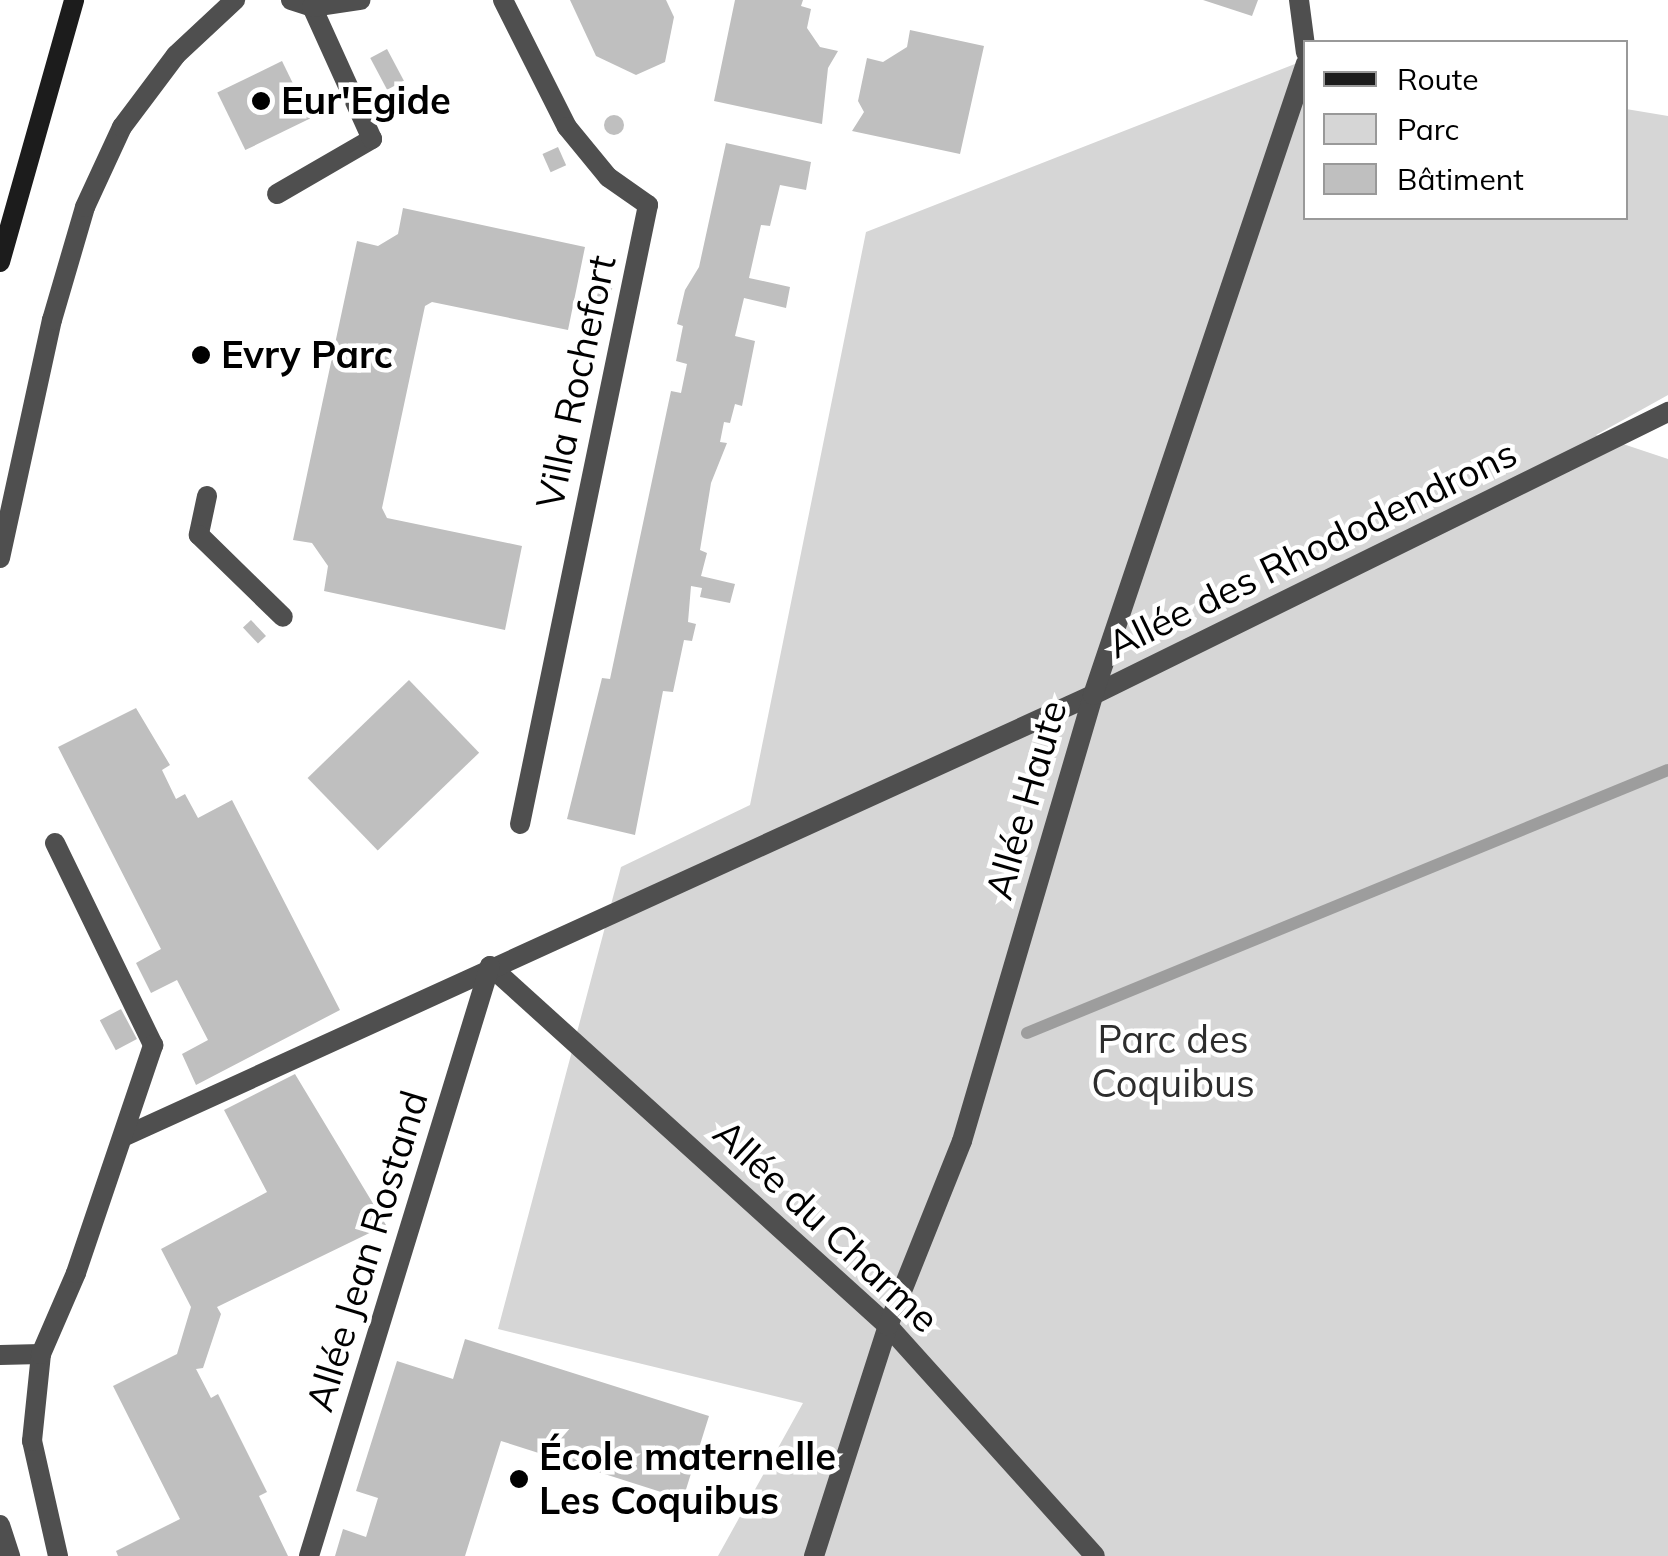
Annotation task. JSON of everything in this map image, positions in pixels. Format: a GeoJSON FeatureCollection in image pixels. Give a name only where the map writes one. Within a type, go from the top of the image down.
{"type":"FeatureCollection","features":[{"type":"Feature","properties":{"kind":"main road"},"geometry":{"type":"LineString","coordinates":[[0,262],[74,0]]}},
{"type":"Feature","properties":{"kind":"street"},"geometry":{"type":"LineString","coordinates":[[0,558],[52,320],[85,207],[122,127],[176,55],[235,0]]}},
{"type":"Feature","properties":{"kind":"street"},"geometry":{"type":"LineString","coordinates":[[290,0],[312,6],[360,0]]}},
{"type":"Feature","properties":{"kind":"street","name":"Villa Rochefort"},"geometry":{"type":"LineString","coordinates":[[502,0],[567,127],[608,177],[648,205],[520,824]]}},
{"type":"Feature","properties":{"kind":"street"},"geometry":{"type":"LineString","coordinates":[[1299,0],[1304,40]]}},
{"type":"Feature","properties":{"kind":"street"},"geometry":{"type":"LineString","coordinates":[[277,194],[372,139],[312,6]]}},
{"type":"Feature","properties":{"kind":"street","name":"Allée Haute"},"geometry":{"type":"LineString","coordinates":[[814,1556],[888,1326],[962,1141],[1093,695],[1303,71]]}},
{"type":"Feature","properties":{"kind":"street","name":"Allée des Rhododendrons"},"geometry":{"type":"LineString","coordinates":[[122,1137],[153,1128],[490,966],[1093,695],[1668,412]]}},
{"type":"Feature","properties":{"kind":"street"},"geometry":{"type":"LineString","coordinates":[[207,496],[199,535],[283,617]]}},
{"type":"Feature","properties":{"kind":"street"},"geometry":{"type":"LineString","coordinates":[[55,843],[154,1045],[41,1354],[32,1441],[58,1556]]}},
{"type":"Feature","properties":{"kind":"street","name":"Allée du Charme"},"geometry":{"type":"LineString","coordinates":[[490,966],[888,1326],[1094,1556]]}},
{"type":"Feature","properties":{"kind":"street","name":"Allée Jean Rostand"},"geometry":{"type":"LineString","coordinates":[[309,1556],[490,966]]}},
{"type":"Feature","properties":{"kind":"street"},"geometry":{"type":"LineString","coordinates":[[0,1354],[41,1354]]}},
{"type":"Feature","properties":{"kind":"street"},"geometry":{"type":"LineString","coordinates":[[0,1525],[10,1556]]}},
{"type":"Feature","properties":{"kind":"green space","name":"Parc des Coquibus"},"geometry":{"type":"Polygon","coordinates":[[[1303,61],[1303,220],[1628,220],[1628,109],[1668,116],[1668,395],[1596,435],[1668,459],[1668,1556],[718,1556],[803,1403],[498,1329],[621,867],[750,805],[866,232],[1303,61]]]}},
{"type":"Feature","properties":{"kind":"building"},"geometry":{"type":"Polygon","coordinates":[[[570,0],[666,0],[674,17],[665,62],[636,75],[596,56],[570,0]]]}},
{"type":"Feature","properties":{"kind":"building"},"geometry":{"type":"Polygon","coordinates":[[[735,0],[803,0],[801,6],[811,9],[807,28],[820,47],[838,51],[828,68],[822,124],[714,101],[735,0]]]}},
{"type":"Feature","properties":{"kind":"building"},"geometry":{"type":"Polygon","coordinates":[[[1203,0],[1258,0],[1252,16],[1203,0]]]}},
{"type":"Feature","properties":{"kind":"building"},"geometry":{"type":"Polygon","coordinates":[[[910,30],[984,46],[960,154],[852,131],[864,112],[858,101],[867,58],[883,62],[907,47],[910,30]]]}},
{"type":"Feature","properties":{"kind":"building"},"geometry":{"type":"Polygon","coordinates":[[[387,49],[404,81],[387,90],[370,58],[387,49]]]}},
{"type":"Feature","properties":{"kind":"building","name":"Eur'Egide"},"geometry":{"type":"Polygon","coordinates":[[[282,61],[310,119],[245,150],[217,93],[282,61]]]}},
{"type":"Feature","properties":{"kind":"building"},"geometry":{"type":"Polygon","coordinates":[[[614,115],[624,125],[614,135],[604,125],[614,115]]]}},
{"type":"Feature","properties":{"kind":"building"},"geometry":{"type":"Polygon","coordinates":[[[726,143],[811,162],[806,190],[780,185],[770,226],[761,225],[749,278],[790,287],[786,308],[744,298],[735,336],[755,341],[742,406],[735,404],[730,423],[724,422],[720,442],[727,443],[711,483],[700,550],[707,553],[701,576],[735,584],[730,603],[700,597],[702,588],[691,586],[688,622],[696,624],[692,641],[684,640],[673,692],[663,691],[635,835],[567,819],[602,678],[610,679],[671,391],[681,393],[687,364],[676,361],[683,326],[677,324],[685,290],[699,267],[726,143]]]}},
{"type":"Feature","properties":{"kind":"building"},"geometry":{"type":"Polygon","coordinates":[[[558,147],[566,165],[551,172],[542,154],[558,147]]]}},
{"type":"Feature","properties":{"kind":"building"},"geometry":{"type":"Polygon","coordinates":[[[403,208],[585,247],[568,330],[432,302],[425,306],[382,508],[387,518],[522,546],[505,630],[324,591],[328,566],[312,543],[293,540],[357,241],[378,246],[398,234],[403,208]]]}},
{"type":"Feature","properties":{"kind":"building"},"geometry":{"type":"Polygon","coordinates":[[[602,275],[615,278],[609,302],[596,299],[602,275]]]}},
{"type":"Feature","properties":{"kind":"building"},"geometry":{"type":"Polygon","coordinates":[[[251,620],[266,636],[258,644],[243,628],[251,620]]]}},
{"type":"Feature","properties":{"kind":"building"},"geometry":{"type":"Polygon","coordinates":[[[409,680],[479,753],[378,851],[308,778],[409,680]]]}},
{"type":"Feature","properties":{"kind":"building"},"geometry":{"type":"Polygon","coordinates":[[[136,708],[170,765],[162,770],[176,799],[185,794],[198,818],[232,800],[340,1010],[196,1085],[182,1054],[208,1040],[177,980],[151,993],[136,963],[161,949],[58,747],[136,708]]]}},
{"type":"Feature","properties":{"kind":"building"},"geometry":{"type":"Polygon","coordinates":[[[121,1009],[137,1039],[116,1050],[100,1020],[121,1009]]]}},
{"type":"Feature","properties":{"kind":"building"},"geometry":{"type":"Polygon","coordinates":[[[295,1074],[386,1225],[217,1307],[221,1314],[203,1368],[196,1369],[211,1398],[218,1394],[267,1492],[259,1496],[288,1556],[118,1556],[116,1551],[180,1519],[113,1386],[177,1354],[191,1307],[161,1249],[267,1192],[224,1110],[295,1074]]]}},
{"type":"Feature","properties":{"kind":"building"},"geometry":{"type":"Polygon","coordinates":[[[465,1339],[709,1416],[683,1499],[501,1441],[465,1556],[335,1556],[343,1529],[366,1537],[378,1498],[356,1491],[397,1361],[453,1379],[465,1339]]]}},
{"type":"Feature","properties":{"kind":"waterway"},"geometry":{"type":"LineString","coordinates":[[1027,1033],[1668,770]]}},
{"type":"Feature","properties":{"kind":"place","name":"Eur'Egide"},"geometry":{"type":"Point","coordinates":[261,101]}},
{"type":"Feature","properties":{"kind":"place","name":"Evry Parc"},"geometry":{"type":"Point","coordinates":[201,355]}},
{"type":"Feature","properties":{"kind":"place","name":"École maternelle Les Coquibus"},"geometry":{"type":"Point","coordinates":[519,1479]}}]}
